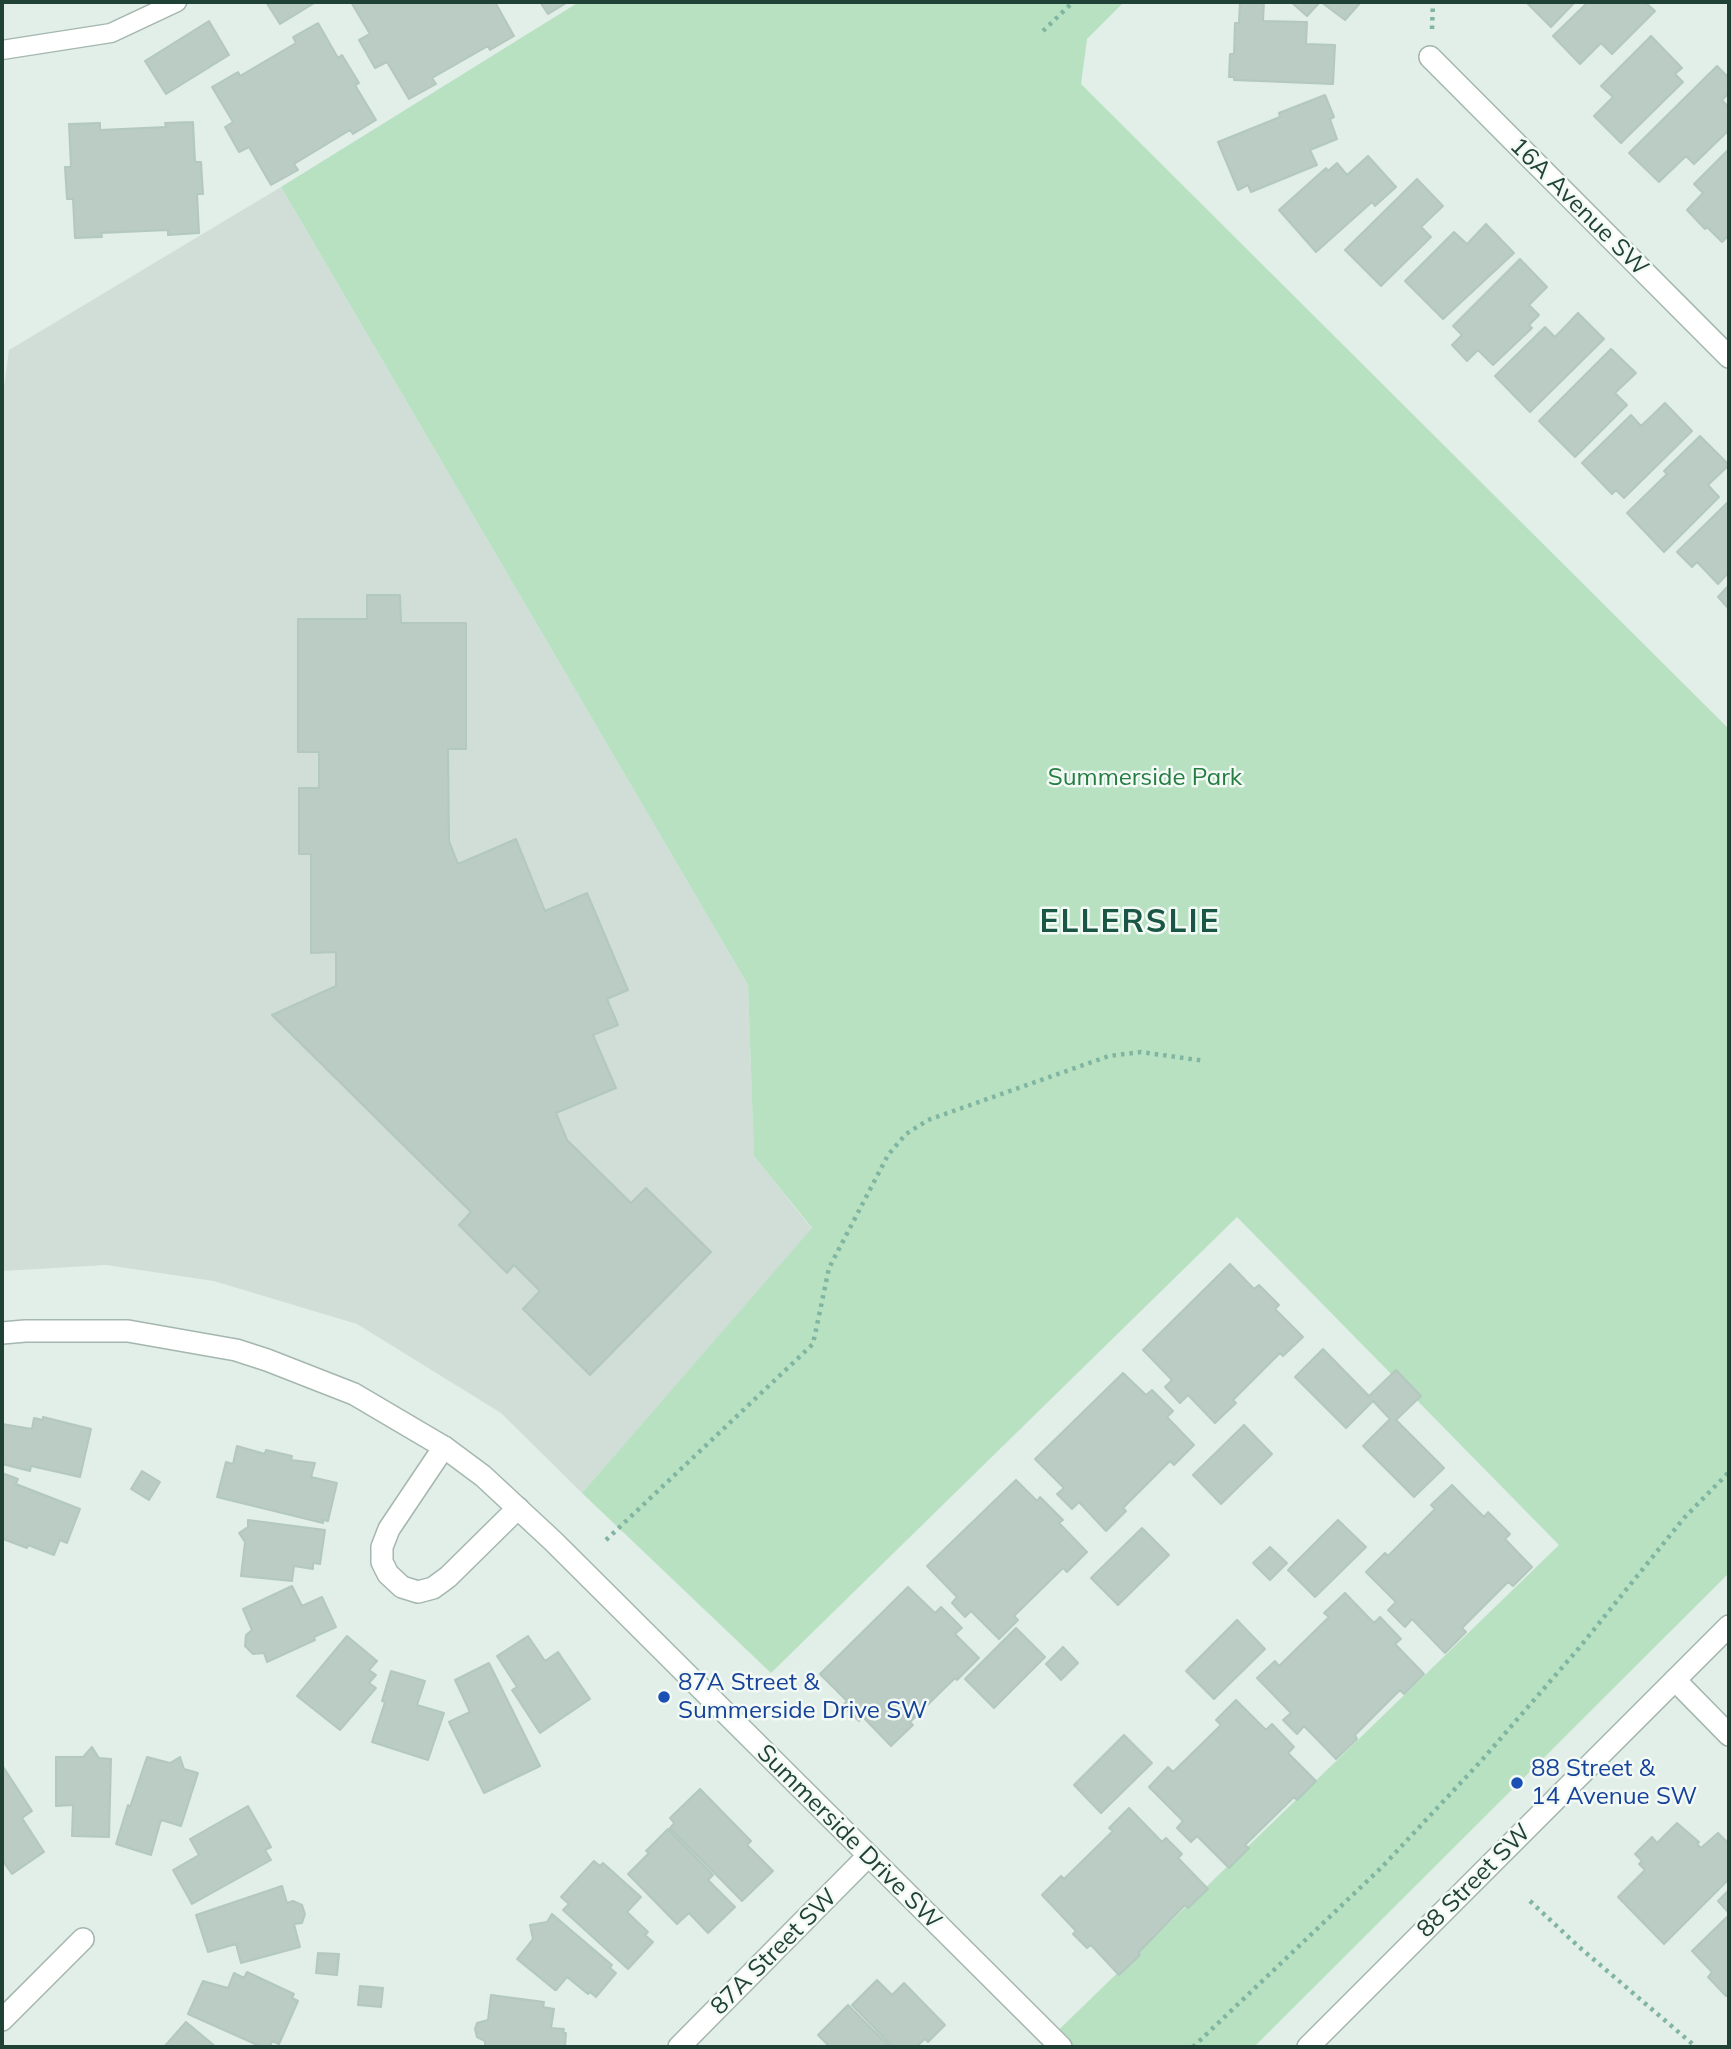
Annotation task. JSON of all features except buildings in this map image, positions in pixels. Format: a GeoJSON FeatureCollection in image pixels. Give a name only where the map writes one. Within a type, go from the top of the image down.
{"type":"FeatureCollection","features":[{"type":"Feature","properties":{"kind":"street","name":"16A Avenue SW"},"geometry":{"type":"LineString","coordinates":[[1430,57],[1729,356]]}},
{"type":"Feature","properties":{"kind":"street","name":"Summerside Drive SW"},"geometry":{"type":"LineString","coordinates":[[2,1334],[25,1331],[128,1331],[236,1350],[354,1394],[444,1447],[518,1507],[1061,2047]]}},
{"type":"Feature","properties":{"kind":"street"},"geometry":{"type":"LineString","coordinates":[[444,1447],[389,1529],[382,1547],[382,1562],[388,1574],[402,1587],[418,1592],[433,1588],[448,1577],[518,1507]]}},
{"type":"Feature","properties":{"kind":"street","name":"88 Street SW"},"geometry":{"type":"LineString","coordinates":[[1308,2047],[1729,1626]]}},
{"type":"Feature","properties":{"kind":"street"},"geometry":{"type":"LineString","coordinates":[[1675,1680],[1729,1735]]}},
{"type":"Feature","properties":{"kind":"street","name":"87A Street SW"},"geometry":{"type":"LineString","coordinates":[[679,2047],[868,1856]]}},
{"type":"Feature","properties":{"kind":"street"},"geometry":{"type":"LineString","coordinates":[[2,2020],[83,1939]]}},
{"type":"Feature","properties":{"kind":"lane"},"geometry":{"type":"LineString","coordinates":[[2,50],[111,33],[177,2]]}},
{"type":"Feature","properties":{"kind":"path"},"geometry":{"type":"LineString","coordinates":[[1043,32],[1073,2]]}},
{"type":"Feature","properties":{"kind":"path"},"geometry":{"type":"LineString","coordinates":[[606,1540],[813,1344],[829,1268],[888,1155],[906,1134],[928,1120],[1109,1056],[1141,1052],[1205,1061]]}},
{"type":"Feature","properties":{"kind":"path"},"geometry":{"type":"LineString","coordinates":[[1193,2047],[1400,1848],[1500,1740],[1579,1648],[1684,1518],[1729,1472]]}},
{"type":"Feature","properties":{"kind":"path"},"geometry":{"type":"LineString","coordinates":[[1530,1901],[1696,2047]]}},
{"type":"Feature","properties":{"kind":"shaded area"},"geometry":{"type":"Polygon","coordinates":[[[281,187],[748,985],[754,1156],[812,1229],[582,1493],[501,1413],[357,1324],[214,1281],[106,1265],[2,1271],[2,402],[9,350],[281,187]]]}},
{"type":"Feature","properties":{"kind":"green space","name":"Summerside Park"},"geometry":{"type":"Polygon","coordinates":[[[579,2],[1124,2],[1087,39],[1081,84],[1729,729],[1729,1573],[1254,2047],[1041,2047],[1559,1545],[1237,1217],[771,1673],[582,1493],[812,1228],[754,1156],[748,985],[281,187],[579,2]]]}},
{"type":"Feature","properties":{"kind":"place","name":"87A Street & Summerside Drive SW"},"geometry":{"type":"Point","coordinates":[664,1697]}},
{"type":"Feature","properties":{"kind":"place","name":"88 Street & 14 Avenue SW"},"geometry":{"type":"Point","coordinates":[1517,1783]}},
{"type":"Feature","properties":{"kind":"district","name":"ELLERSLIE"},"geometry":{"type":"Point","coordinates":[1130,922]}}]}
